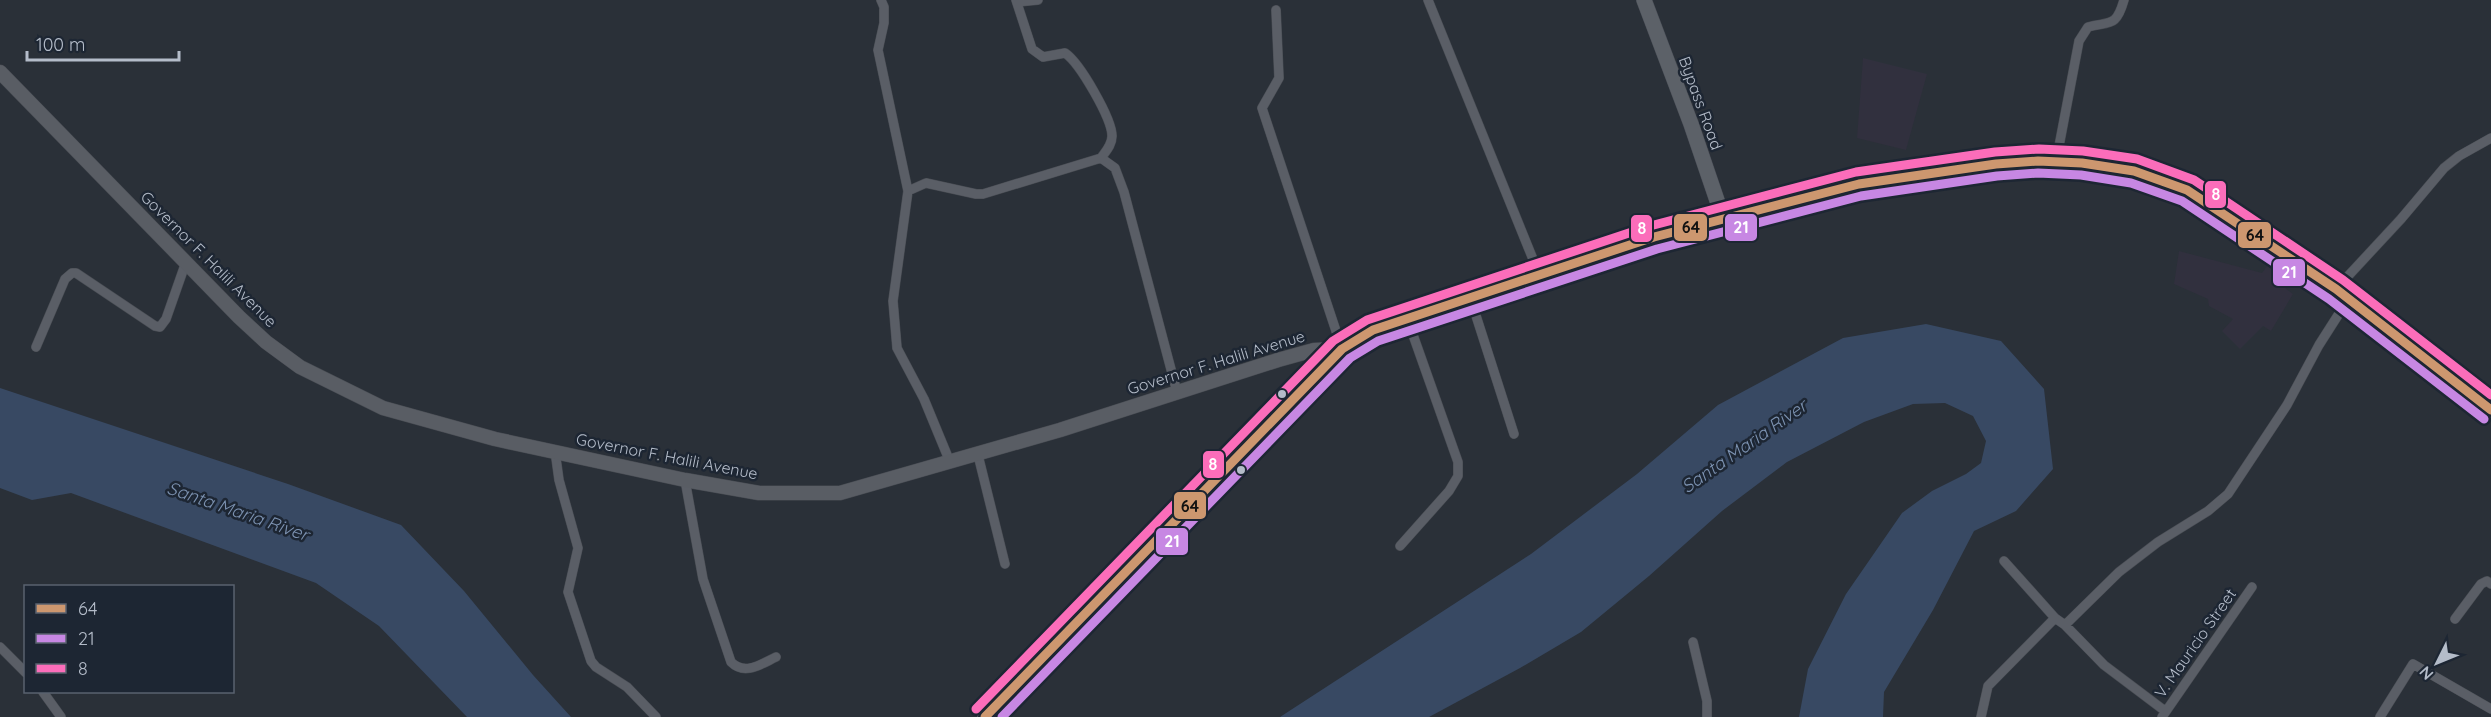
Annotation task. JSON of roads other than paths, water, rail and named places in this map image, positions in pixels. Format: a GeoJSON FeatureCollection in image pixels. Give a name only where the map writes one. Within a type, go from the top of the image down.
{"type":"FeatureCollection","features":[{"type":"Feature","properties":{"kind":"main road","name":"Bypass Road"},"geometry":{"type":"LineString","coordinates":[[1644,0],[1723,218]]}},
{"type":"Feature","properties":{"kind":"main road","name":"Governor F. Halili Avenue"},"geometry":{"type":"LineString","coordinates":[[0,72],[266,342],[300,367],[383,408],[495,439],[685,480],[759,493],[840,493],[978,455],[1314,350],[1342,349],[1373,330],[1654,237],[1859,184],[1996,164],[2056,162],[2101,165],[2134,171],[2187,190],[2349,298],[2491,410]]}},
{"type":"Feature","properties":{"kind":"main road"},"geometry":{"type":"LineString","coordinates":[[985,717],[1342,349]]}},
{"type":"Feature","properties":{"kind":"street"},"geometry":{"type":"LineString","coordinates":[[881,0],[885,7],[878,50],[908,191],[893,301],[897,348],[924,399],[950,462]]}},
{"type":"Feature","properties":{"kind":"street"},"geometry":{"type":"LineString","coordinates":[[908,191],[926,183],[983,194],[1101,158],[1110,146],[1112,135],[1089,82],[1074,59],[1065,53],[1043,57],[1032,50],[1016,1],[1038,0]]}},
{"type":"Feature","properties":{"kind":"street"},"geometry":{"type":"LineString","coordinates":[[1428,0],[1539,274]]}},
{"type":"Feature","properties":{"kind":"street"},"geometry":{"type":"LineString","coordinates":[[2056,162],[2079,41],[2088,27],[2105,26],[2112,22],[2118,15],[2124,0]]}},
{"type":"Feature","properties":{"kind":"street"},"geometry":{"type":"LineString","coordinates":[[1276,10],[1280,78],[1262,108],[1342,349]]}},
{"type":"Feature","properties":{"kind":"street"},"geometry":{"type":"LineString","coordinates":[[2336,289],[2401,219],[2444,168],[2459,156],[2491,138]]}},
{"type":"Feature","properties":{"kind":"street"},"geometry":{"type":"LineString","coordinates":[[1101,158],[1115,168],[1124,192],[1177,392]]}},
{"type":"Feature","properties":{"kind":"street"},"geometry":{"type":"LineString","coordinates":[[36,347],[65,279],[72,273],[76,273],[155,326],[160,327],[166,319],[186,262]]}},
{"type":"Feature","properties":{"kind":"street"},"geometry":{"type":"LineString","coordinates":[[1470,297],[1514,434]]}},
{"type":"Feature","properties":{"kind":"street"},"geometry":{"type":"LineString","coordinates":[[2066,625],[2119,572],[2158,542],[2208,511],[2228,494],[2287,405],[2319,345],[2349,298]]}},
{"type":"Feature","properties":{"kind":"street"},"geometry":{"type":"LineString","coordinates":[[1400,546],[1449,491],[1458,476],[1458,462],[1407,318]]}},
{"type":"Feature","properties":{"kind":"street"},"geometry":{"type":"LineString","coordinates":[[555,451],[559,480],[578,548],[568,592],[591,661],[596,667],[627,687],[656,717]]}},
{"type":"Feature","properties":{"kind":"street"},"geometry":{"type":"LineString","coordinates":[[978,455],[1005,564]]}},
{"type":"Feature","properties":{"kind":"street"},"geometry":{"type":"LineString","coordinates":[[685,480],[703,579],[731,662],[737,668],[747,670],[776,657]]}},
{"type":"Feature","properties":{"kind":"street"},"geometry":{"type":"LineString","coordinates":[[2004,561],[2055,618],[2066,625],[2104,665],[2164,714]]}},
{"type":"Feature","properties":{"kind":"street"},"geometry":{"type":"LineString","coordinates":[[2455,619],[2481,584],[2487,581],[2491,584]]}},
{"type":"Feature","properties":{"kind":"street","name":"V. Mauricio Street"},"geometry":{"type":"LineString","coordinates":[[2164,714],[2252,586]]}},
{"type":"Feature","properties":{"kind":"street"},"geometry":{"type":"LineString","coordinates":[[1981,717],[1988,686],[2055,618]]}},
{"type":"Feature","properties":{"kind":"street"},"geometry":{"type":"LineString","coordinates":[[1693,642],[1707,700],[1707,717]]}},
{"type":"Feature","properties":{"kind":"street"},"geometry":{"type":"LineString","coordinates":[[0,647],[24,671]]}},
{"type":"Feature","properties":{"kind":"street"},"geometry":{"type":"LineString","coordinates":[[2380,717],[2413,664],[2491,711],[2487,717]]}},
{"type":"Feature","properties":{"kind":"street"},"geometry":{"type":"LineString","coordinates":[[44,693],[61,717]]}},
{"type":"Feature","properties":{"kind":"water","name":"Santa Maria River"},"geometry":{"type":"Polygon","coordinates":[[[1926,324],[2001,341],[2044,389],[2053,469],[2016,511],[1974,531],[1933,610],[1884,692],[1883,717],[1799,717],[1808,669],[1846,594],[1902,513],[1932,491],[1966,474],[1981,463],[1986,441],[1973,416],[1945,403],[1913,404],[1864,422],[1787,462],[1722,511],[1581,632],[1429,717],[1280,717],[1531,554],[1637,474],[1718,405],[1843,338],[1926,324]]]}},
{"type":"Feature","properties":{"kind":"water","name":"Santa Maria River"},"geometry":{"type":"Polygon","coordinates":[[[0,388],[288,484],[401,525],[464,591],[571,717],[467,717],[379,626],[316,583],[71,493],[32,500],[0,488],[0,388]]]}}]}
